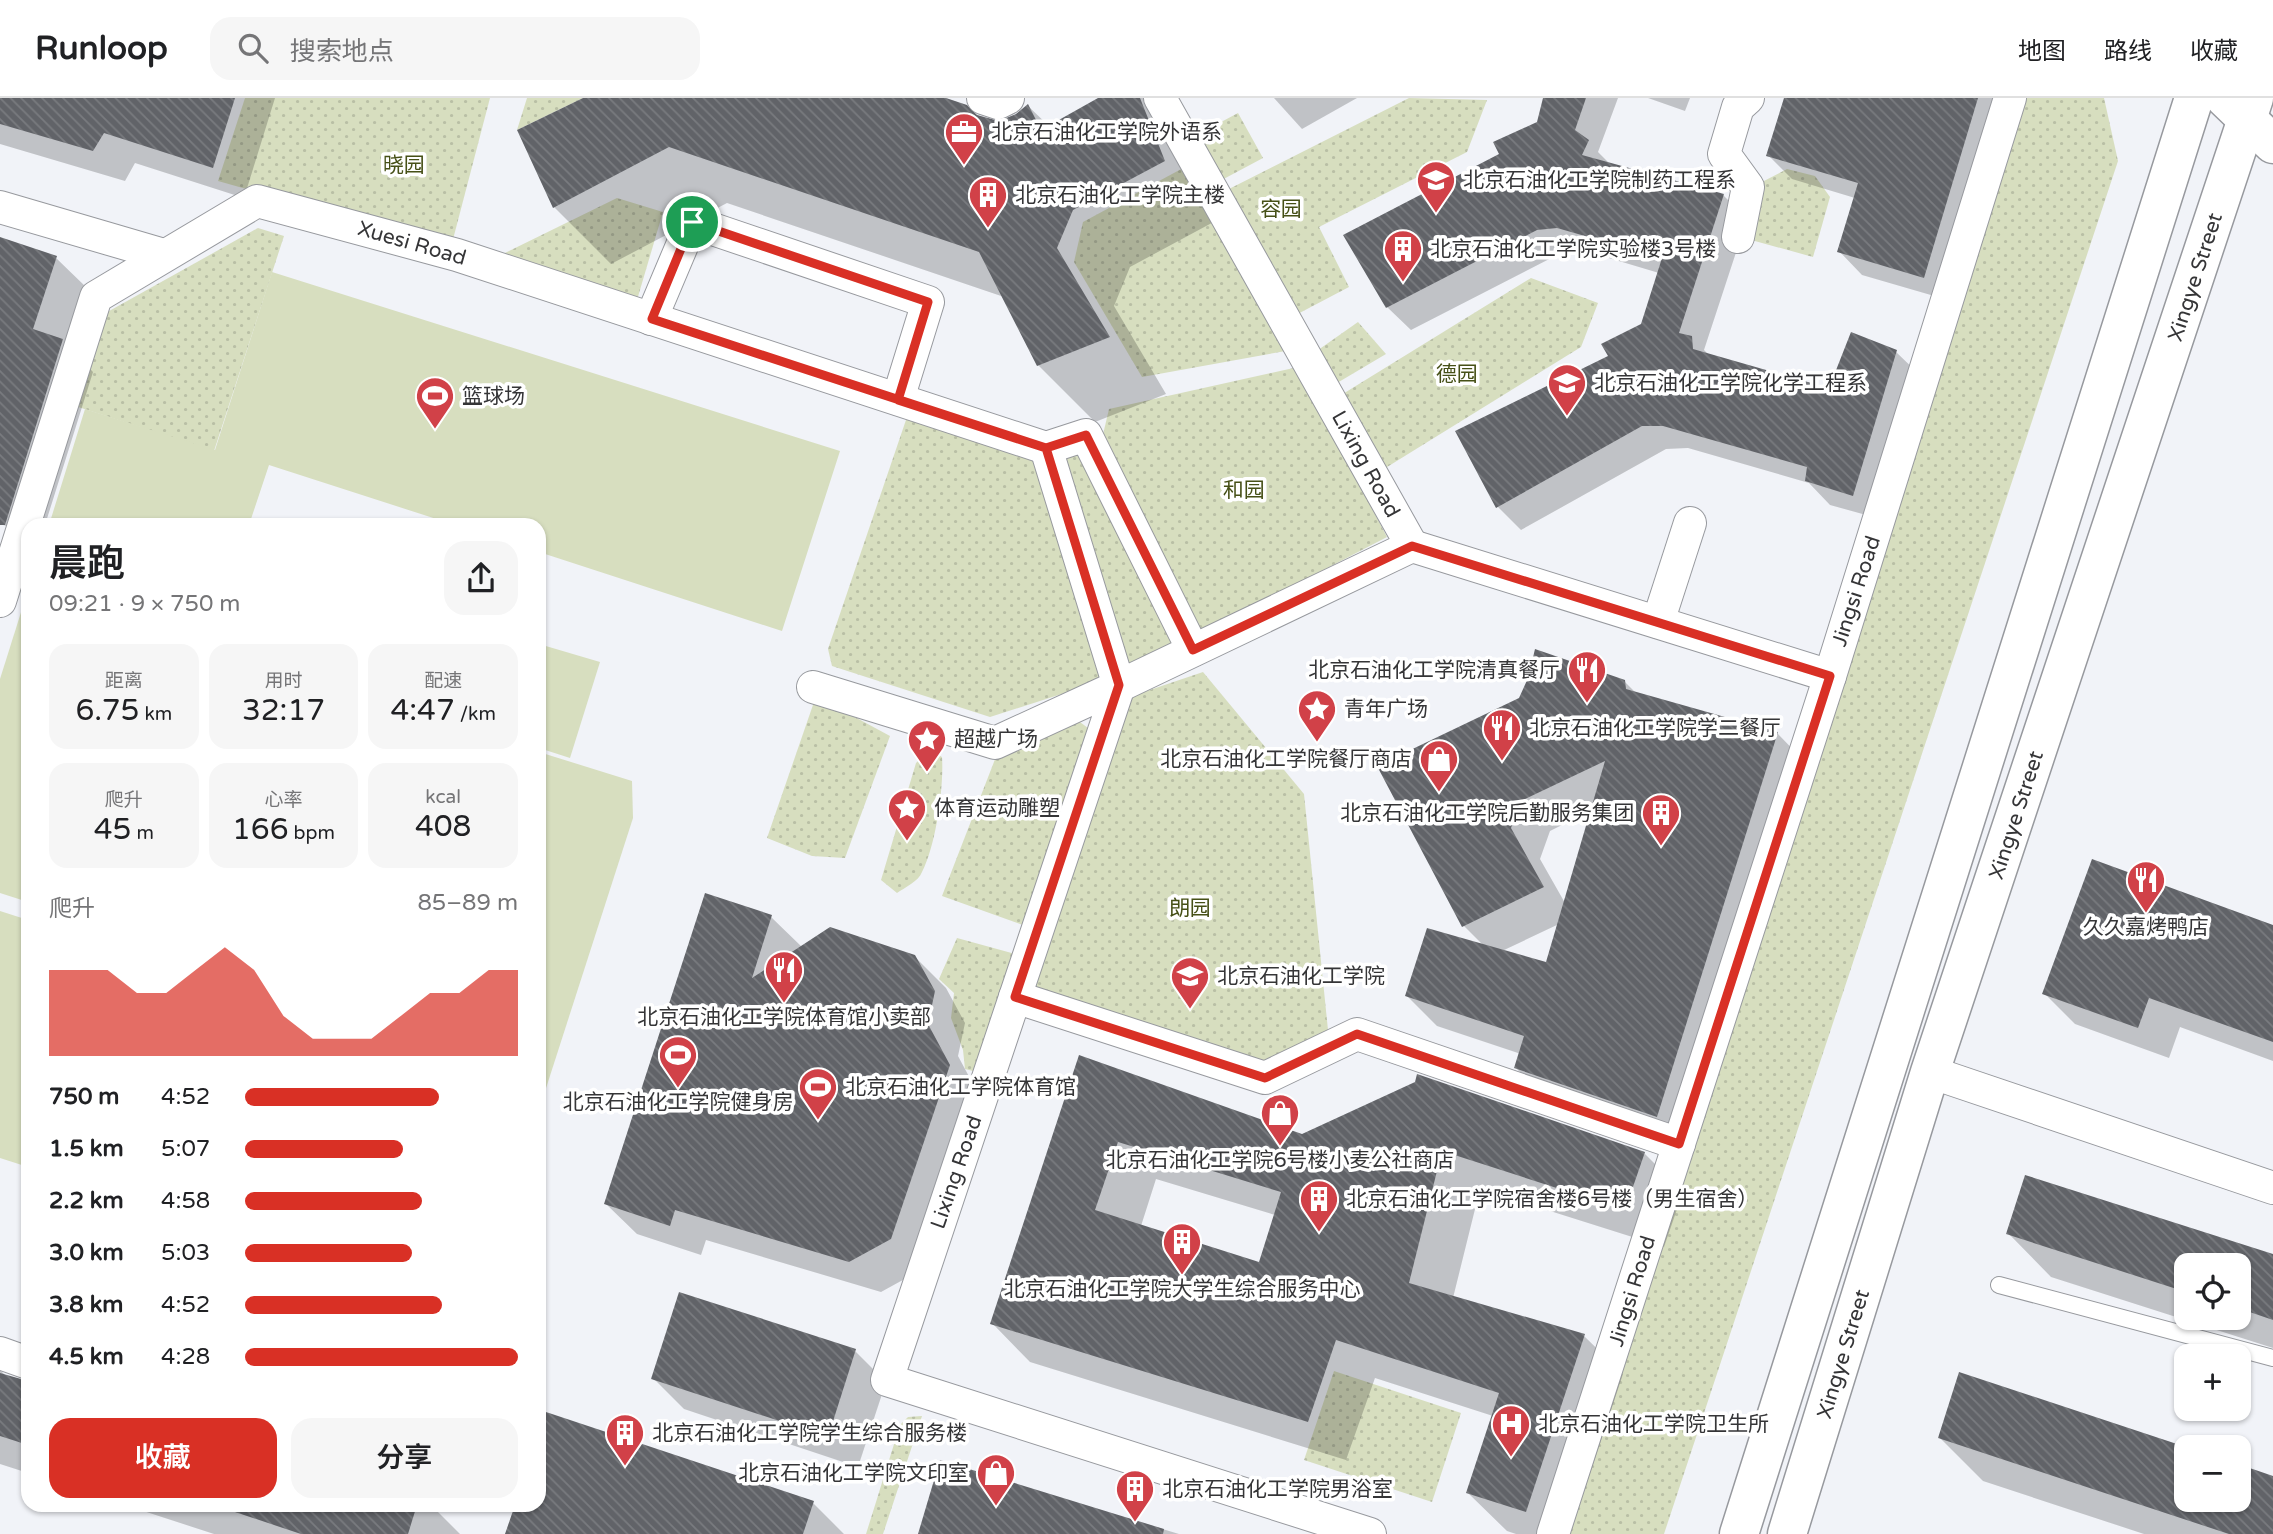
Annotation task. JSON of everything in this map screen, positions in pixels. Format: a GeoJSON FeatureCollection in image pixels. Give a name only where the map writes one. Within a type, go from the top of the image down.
{"type":"FeatureCollection","features":[{"type":"Feature","properties":{"kind":"main road"},"geometry":{"type":"LineString","coordinates":[[1739,1534],[2193,98]]}},
{"type":"Feature","properties":{"kind":"main road","name":"Xingye Street"},"geometry":{"type":"LineString","coordinates":[[1787,1534],[1930,1072],[2250,115]]}},
{"type":"Feature","properties":{"kind":"street"},"geometry":{"type":"LineString","coordinates":[[984,98],[998,103],[1007,98]]}},
{"type":"Feature","properties":{"kind":"street","name":"Lixing Road"},"geometry":{"type":"LineString","coordinates":[[1160,98],[1412,546]]}},
{"type":"Feature","properties":{"kind":"street"},"geometry":{"type":"LineString","coordinates":[[1738,237],[1748,187],[1724,154],[1738,107],[1748,98]]}},
{"type":"Feature","properties":{"kind":"street","name":"Jingsi Road"},"geometry":{"type":"LineString","coordinates":[[1553,1534],[1594,1415],[1830,676],[2010,98]]}},
{"type":"Feature","properties":{"kind":"street","name":"Xuesi Road"},"geometry":{"type":"LineString","coordinates":[[26,518],[96,297],[257,201],[457,255],[1046,448]]}},
{"type":"Feature","properties":{"kind":"street"},"geometry":{"type":"LineString","coordinates":[[0,207],[164,255]]}},
{"type":"Feature","properties":{"kind":"street"},"geometry":{"type":"LineString","coordinates":[[652,319],[692,222],[928,302],[898,400]]}},
{"type":"Feature","properties":{"kind":"street"},"geometry":{"type":"LineString","coordinates":[[1119,685],[1046,448],[1086,435],[1193,650]]}},
{"type":"Feature","properties":{"kind":"street"},"geometry":{"type":"LineString","coordinates":[[1658,622],[1690,523]]}},
{"type":"Feature","properties":{"kind":"street","name":"Xuesi Road"},"geometry":{"type":"LineString","coordinates":[[0,600],[21,534]]}},
{"type":"Feature","properties":{"kind":"street"},"geometry":{"type":"LineString","coordinates":[[813,687],[995,743],[1412,546],[1830,676]]}},
{"type":"Feature","properties":{"kind":"street","name":"Lixing Road"},"geometry":{"type":"LineString","coordinates":[[1119,685],[887,1380],[1370,1534]]}},
{"type":"Feature","properties":{"kind":"street"},"geometry":{"type":"LineString","coordinates":[[1015,997],[1265,1078],[1357,1034],[1679,1144]]}},
{"type":"Feature","properties":{"kind":"street"},"geometry":{"type":"LineString","coordinates":[[1930,1072],[2273,1188]]}},
{"type":"Feature","properties":{"kind":"street"},"geometry":{"type":"LineString","coordinates":[[0,1353],[21,1360]]}},
{"type":"Feature","properties":{"kind":"lane"},"geometry":{"type":"LineString","coordinates":[[1999,1285],[2273,1358]]}},
{"type":"Feature","properties":{"kind":"green space","name":"晓园"},"geometry":{"type":"Polygon","coordinates":[[[245,98],[490,98],[451,247],[218,181],[245,98]]]}},
{"type":"Feature","properties":{"kind":"green space"},"geometry":{"type":"Polygon","coordinates":[[[527,98],[583,98],[517,130],[527,98]]]}},
{"type":"Feature","properties":{"kind":"green space","name":"容园"},"geometry":{"type":"Polygon","coordinates":[[[1409,98],[1487,100],[1467,152],[1319,227],[1349,287],[1290,318],[1225,191],[1409,98]]]}},
{"type":"Feature","properties":{"kind":"green space"},"geometry":{"type":"Polygon","coordinates":[[[2026,98],[2104,98],[2118,161],[1664,1534],[1570,1534],[2026,98]]]}},
{"type":"Feature","properties":{"kind":"green space"},"geometry":{"type":"Polygon","coordinates":[[[1238,113],[1263,158],[1218,182],[1193,137],[1238,113]]]}},
{"type":"Feature","properties":{"kind":"green space"},"geometry":{"type":"Polygon","coordinates":[[[1185,167],[1291,350],[1142,377],[1074,262],[1083,222],[1185,167]]]}},
{"type":"Feature","properties":{"kind":"green space"},"geometry":{"type":"Polygon","coordinates":[[[1787,169],[1815,176],[1830,197],[1813,257],[1744,238],[1760,183],[1787,169]]]}},
{"type":"Feature","properties":{"kind":"green space"},"geometry":{"type":"Polygon","coordinates":[[[617,198],[663,212],[637,300],[495,258],[617,198]]]}},
{"type":"Feature","properties":{"kind":"green space"},"geometry":{"type":"Polygon","coordinates":[[[258,228],[284,236],[214,451],[72,405],[102,315],[258,228]]]}},
{"type":"Feature","properties":{"kind":"green space","name":"篮球场"},"geometry":{"type":"Polygon","coordinates":[[[272,272],[840,451],[782,631],[546,554],[546,518],[433,518],[269,465],[251,518],[51,518],[85,409],[215,450],[272,272]]]}},
{"type":"Feature","properties":{"kind":"green space","name":"德园"},"geometry":{"type":"Polygon","coordinates":[[[1531,278],[1598,303],[1581,347],[1379,472],[1333,400],[1531,278]]]}},
{"type":"Feature","properties":{"kind":"green space"},"geometry":{"type":"Polygon","coordinates":[[[1358,322],[1386,354],[1332,386],[1311,355],[1358,322]]]}},
{"type":"Feature","properties":{"kind":"green space","name":"和园"},"geometry":{"type":"Polygon","coordinates":[[[1298,367],[1387,537],[1200,634],[1101,443],[1109,409],[1298,367]]]}},
{"type":"Feature","properties":{"kind":"green space"},"geometry":{"type":"Polygon","coordinates":[[[907,417],[1033,460],[1105,680],[990,717],[832,666],[828,649],[907,417]]]}},
{"type":"Feature","properties":{"kind":"green space"},"geometry":{"type":"Polygon","coordinates":[[[1086,435],[1193,650],[1119,686],[1046,448],[1086,435]]]}},
{"type":"Feature","properties":{"kind":"green space"},"geometry":{"type":"Polygon","coordinates":[[[21,612],[21,900],[0,893],[0,679],[21,612]]]}},
{"type":"Feature","properties":{"kind":"green space"},"geometry":{"type":"Polygon","coordinates":[[[546,646],[600,662],[570,758],[546,750],[546,646]]]}},
{"type":"Feature","properties":{"kind":"green space","name":"朗园"},"geometry":{"type":"Polygon","coordinates":[[[1203,672],[1304,794],[1328,1030],[1265,1062],[1032,989],[1129,697],[1203,672]]]}},
{"type":"Feature","properties":{"kind":"green space"},"geometry":{"type":"Polygon","coordinates":[[[814,702],[827,702],[890,736],[845,858],[812,856],[767,838],[814,702]]]}},
{"type":"Feature","properties":{"kind":"green space"},"geometry":{"type":"Polygon","coordinates":[[[1073,717],[1088,728],[1031,928],[942,896],[999,749],[1073,717]]]}},
{"type":"Feature","properties":{"kind":"green space"},"geometry":{"type":"Polygon","coordinates":[[[929,750],[942,757],[935,832],[920,875],[897,893],[881,880],[916,763],[929,750]]]}},
{"type":"Feature","properties":{"kind":"green space"},"geometry":{"type":"Polygon","coordinates":[[[546,754],[632,781],[633,818],[546,1088],[546,754]]]}},
{"type":"Feature","properties":{"kind":"green space"},"geometry":{"type":"Polygon","coordinates":[[[0,911],[21,918],[21,1165],[0,1158],[0,911]]]}},
{"type":"Feature","properties":{"kind":"green space"},"geometry":{"type":"Polygon","coordinates":[[[957,938],[1023,956],[985,1074],[965,1069],[963,1050],[951,1018],[954,993],[939,979],[957,938]]]}},
{"type":"Feature","properties":{"kind":"green space"},"geometry":{"type":"Polygon","coordinates":[[[1334,1371],[1461,1413],[1432,1502],[1304,1460],[1334,1371]]]}},
{"type":"Feature","properties":{"kind":"green space"},"geometry":{"type":"Polygon","coordinates":[[[922,1416],[883,1534],[866,1534],[900,1425],[908,1417],[922,1416]]]}},
{"type":"Feature","properties":{"kind":"building"},"geometry":{"type":"Polygon","coordinates":[[[0,98],[235,98],[213,168],[104,133],[93,151],[0,124],[0,98]]]}},
{"type":"Feature","properties":{"kind":"building","name":"北京石油化工学院主楼"},"geometry":{"type":"Polygon","coordinates":[[[583,98],[946,98],[967,105],[977,115],[999,121],[1016,114],[1028,104],[1041,130],[1098,98],[1140,98],[1165,161],[1073,210],[1057,248],[1110,337],[1037,366],[979,252],[669,147],[553,208],[517,130],[583,98]]]}},
{"type":"Feature","properties":{"kind":"building","name":"北京石油化工学院实验楼3号楼"},"geometry":{"type":"Polygon","coordinates":[[[1543,98],[1586,98],[1575,130],[1589,140],[1582,155],[1724,194],[1679,333],[1692,336],[1693,349],[1829,388],[1851,332],[1897,350],[1853,496],[1805,481],[1807,467],[1663,426],[1642,426],[1496,508],[1455,431],[1608,356],[1601,344],[1641,324],[1662,258],[1557,228],[1537,230],[1386,308],[1343,235],[1499,154],[1493,142],[1537,122],[1543,98]]]}},
{"type":"Feature","properties":{"kind":"building"},"geometry":{"type":"Polygon","coordinates":[[[1784,98],[1978,98],[1924,278],[1837,252],[1858,183],[1766,156],[1784,98]]]}},
{"type":"Feature","properties":{"kind":"building"},"geometry":{"type":"Polygon","coordinates":[[[0,237],[57,256],[33,329],[63,339],[5,525],[0,525],[0,237]]]}},
{"type":"Feature","properties":{"kind":"building"},"geometry":{"type":"Polygon","coordinates":[[[1535,649],[1625,680],[1626,689],[1778,732],[1657,1117],[1514,1068],[1524,1036],[1405,996],[1427,928],[1546,962],[1605,761],[1521,801],[1511,828],[1544,887],[1462,927],[1377,766],[1519,698],[1528,678],[1535,649]]]}},
{"type":"Feature","properties":{"kind":"building"},"geometry":{"type":"Polygon","coordinates":[[[2092,859],[2273,925],[2273,1042],[2149,998],[2138,1028],[2042,994],[2092,859]]]}},
{"type":"Feature","properties":{"kind":"building","name":"北京石油化工学院体育馆"},"geometry":{"type":"Polygon","coordinates":[[[705,893],[772,915],[752,978],[830,927],[915,955],[935,991],[928,1024],[950,1065],[891,1239],[849,1262],[675,1210],[670,1226],[604,1204],[705,893]]]}},
{"type":"Feature","properties":{"kind":"building","name":"北京石油化工学院宿舍楼6号楼（男生宿舍）"},"geometry":{"type":"Polygon","coordinates":[[[1079,1055],[1302,1134],[1415,1082],[1417,1074],[1645,1152],[1625,1210],[1442,1151],[1409,1283],[1585,1334],[1526,1512],[1466,1493],[1499,1393],[1336,1340],[1308,1422],[990,1324],[1079,1055]],[[1118,1142],[1095,1210],[1259,1262],[1281,1192],[1118,1142]]]}},
{"type":"Feature","properties":{"kind":"building"},"geometry":{"type":"Polygon","coordinates":[[[2025,1175],[2273,1254],[2273,1320],[2251,1312],[2251,1253],[2174,1253],[2174,1288],[2006,1234],[2025,1175]]]}},
{"type":"Feature","properties":{"kind":"building"},"geometry":{"type":"Polygon","coordinates":[[[679,1292],[856,1349],[828,1437],[651,1379],[679,1292]]]}},
{"type":"Feature","properties":{"kind":"building"},"geometry":{"type":"Polygon","coordinates":[[[1959,1372],[2174,1443],[2174,1512],[2251,1512],[2251,1468],[2273,1476],[2273,1534],[2229,1534],[1938,1438],[1959,1372]]]}},
{"type":"Feature","properties":{"kind":"building"},"geometry":{"type":"Polygon","coordinates":[[[0,1373],[21,1379],[21,1443],[0,1436],[0,1373]]]}},
{"type":"Feature","properties":{"kind":"building","name":"北京石油化工学院学生综合服务楼"},"geometry":{"type":"Polygon","coordinates":[[[546,1412],[814,1501],[803,1534],[505,1534],[513,1512],[546,1512],[546,1412]]]}},
{"type":"Feature","properties":{"kind":"building"},"geometry":{"type":"Polygon","coordinates":[[[940,1460],[1164,1529],[1163,1534],[918,1534],[940,1460]]]}},
{"type":"Feature","properties":{"kind":"building"},"geometry":{"type":"Polygon","coordinates":[[[235,1512],[415,1512],[408,1534],[301,1534],[235,1512]]]}},
{"type":"Feature","properties":{"kind":"place","name":"北京石油化工学院外语系"},"geometry":{"type":"Point","coordinates":[964,166]}},
{"type":"Feature","properties":{"kind":"place","name":"北京石油化工学院制药工程系"},"geometry":{"type":"Point","coordinates":[1436,214]}},
{"type":"Feature","properties":{"kind":"place","name":"北京石油化工学院主楼"},"geometry":{"type":"Point","coordinates":[988,229]}},
{"type":"Feature","properties":{"kind":"place","name":"北京石油化工学院实验楼3号楼"},"geometry":{"type":"Point","coordinates":[1403,283]}},
{"type":"Feature","properties":{"kind":"place","name":"北京石油化工学院化学工程系"},"geometry":{"type":"Point","coordinates":[1567,417]}},
{"type":"Feature","properties":{"kind":"place","name":"篮球场"},"geometry":{"type":"Point","coordinates":[435,430]}},
{"type":"Feature","properties":{"kind":"place","name":"北京石油化工学院清真餐厅"},"geometry":{"type":"Point","coordinates":[1587,704]}},
{"type":"Feature","properties":{"kind":"place","name":"青年广场"},"geometry":{"type":"Point","coordinates":[1317,743]}},
{"type":"Feature","properties":{"kind":"place","name":"北京石油化工学院学二餐厅"},"geometry":{"type":"Point","coordinates":[1502,762]}},
{"type":"Feature","properties":{"kind":"place","name":"超越广场"},"geometry":{"type":"Point","coordinates":[927,773]}},
{"type":"Feature","properties":{"kind":"place","name":"北京石油化工学院餐厅商店"},"geometry":{"type":"Point","coordinates":[1439,793]}},
{"type":"Feature","properties":{"kind":"place","name":"体育运动雕塑"},"geometry":{"type":"Point","coordinates":[907,842]}},
{"type":"Feature","properties":{"kind":"place","name":"北京石油化工学院后勤服务集团"},"geometry":{"type":"Point","coordinates":[1661,847]}},
{"type":"Feature","properties":{"kind":"place","name":"久久嘉烤鸭店"},"geometry":{"type":"Point","coordinates":[2146,914]}},
{"type":"Feature","properties":{"kind":"place","name":"北京石油化工学院体育馆小卖部"},"geometry":{"type":"Point","coordinates":[784,1004]}},
{"type":"Feature","properties":{"kind":"place","name":"北京石油化工学院"},"geometry":{"type":"Point","coordinates":[1190,1010]}},
{"type":"Feature","properties":{"kind":"place","name":"北京石油化工学院健身房"},"geometry":{"type":"Point","coordinates":[678,1089]}},
{"type":"Feature","properties":{"kind":"place","name":"北京石油化工学院体育馆"},"geometry":{"type":"Point","coordinates":[818,1121]}},
{"type":"Feature","properties":{"kind":"place","name":"北京石油化工学院6号楼小麦公社商店"},"geometry":{"type":"Point","coordinates":[1280,1147]}},
{"type":"Feature","properties":{"kind":"place","name":"北京石油化工学院宿舍楼6号楼（男生宿舍）"},"geometry":{"type":"Point","coordinates":[1319,1233]}},
{"type":"Feature","properties":{"kind":"place","name":"北京石油化工学院大学生综合服务中心"},"geometry":{"type":"Point","coordinates":[1182,1276]}},
{"type":"Feature","properties":{"kind":"place","name":"北京石油化工学院卫生所"},"geometry":{"type":"Point","coordinates":[1511,1458]}},
{"type":"Feature","properties":{"kind":"place","name":"北京石油化工学院学生综合服务楼"},"geometry":{"type":"Point","coordinates":[625,1467]}},
{"type":"Feature","properties":{"kind":"place","name":"北京石油化工学院文印室"},"geometry":{"type":"Point","coordinates":[996,1507]}},
{"type":"Feature","properties":{"kind":"place","name":"北京石油化工学院男浴室"},"geometry":{"type":"Point","coordinates":[1135,1523]}},
{"type":"Feature","properties":{"kind":"route"},"geometry":{"type":"LineString","coordinates":[[692,222],[652,319],[1046,448],[1086,435],[1193,650],[1412,546],[1830,676],[1679,1144],[1357,1034],[1265,1078],[1015,997],[1119,685],[1046,448],[898,400],[928,302],[692,222]]}}]}
